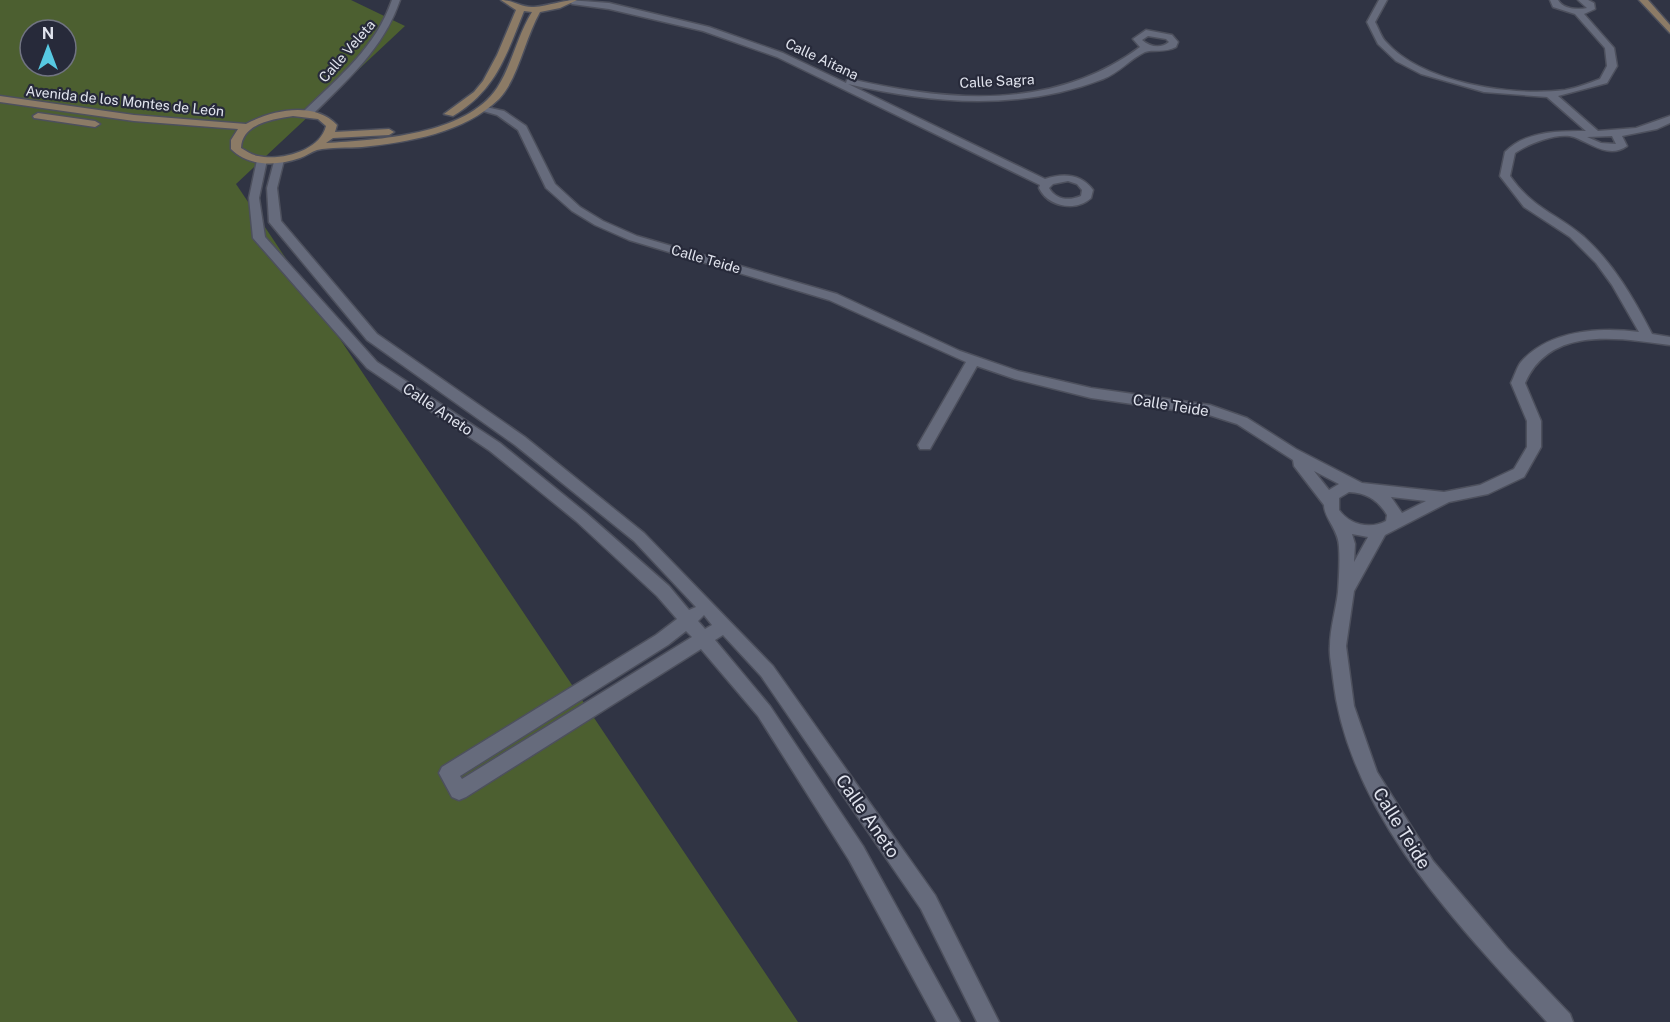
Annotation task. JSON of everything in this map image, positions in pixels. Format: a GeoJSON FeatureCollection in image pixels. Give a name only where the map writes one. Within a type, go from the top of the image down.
{"type":"FeatureCollection","features":[{"type":"Feature","properties":{"kind":"street","name":"Calle Veleta"},"geometry":{"type":"LineString","coordinates":[[308,113],[377,41],[387,27],[396,0]]}},
{"type":"Feature","properties":{"kind":"street"},"geometry":{"type":"LineString","coordinates":[[505,0],[521,8],[538,9],[573,1]]}},
{"type":"Feature","properties":{"kind":"street","name":"Calle Aitana"},"geometry":{"type":"LineString","coordinates":[[597,0],[707,24],[775,48],[880,98],[903,104],[1050,182]]}},
{"type":"Feature","properties":{"kind":"street"},"geometry":{"type":"LineString","coordinates":[[1383,0],[1371,22],[1373,34],[1385,50],[1437,77],[1468,86],[1534,95],[1566,93],[1604,81],[1612,66],[1609,48],[1578,12]]}},
{"type":"Feature","properties":{"kind":"street"},"geometry":{"type":"LineString","coordinates":[[1554,0],[1560,7],[1578,12],[1588,11],[1592,7],[1582,0]]}},
{"type":"Feature","properties":{"kind":"street"},"geometry":{"type":"LineString","coordinates":[[1643,0],[1670,30]]}},
{"type":"Feature","properties":{"kind":"street","name":"Calle Aitana"},"geometry":{"type":"LineString","coordinates":[[573,1],[609,6],[706,29],[780,55],[867,97],[903,104]]}},
{"type":"Feature","properties":{"kind":"street"},"geometry":{"type":"LineString","coordinates":[[331,135],[401,130],[443,117],[464,106],[487,85],[521,8]]}},
{"type":"Feature","properties":{"kind":"street"},"geometry":{"type":"LineString","coordinates":[[319,147],[331,135],[333,127],[329,121],[308,113],[277,116],[248,127],[234,143],[241,154],[262,160],[279,160],[319,147],[372,144],[437,129],[481,109],[497,95],[524,32],[538,9]]}},
{"type":"Feature","properties":{"kind":"street","name":"Calle Sagra"},"geometry":{"type":"LineString","coordinates":[[841,80],[903,104],[910,105],[920,101],[998,104],[1038,101],[1069,94],[1131,69],[1149,48],[1100,77],[1036,94],[992,98],[903,104]]}},
{"type":"Feature","properties":{"kind":"street"},"geometry":{"type":"LineString","coordinates":[[1550,94],[1596,134]]}},
{"type":"Feature","properties":{"kind":"street"},"geometry":{"type":"LineString","coordinates":[[867,97],[880,98]]}},
{"type":"Feature","properties":{"kind":"street","name":"Avenida de los Montes de León"},"geometry":{"type":"LineString","coordinates":[[0,99],[134,118],[248,127]]}},
{"type":"Feature","properties":{"kind":"street","name":"Avenida de los Montes de León"},"geometry":{"type":"LineString","coordinates":[[0,109],[107,125],[238,136]]}},
{"type":"Feature","properties":{"kind":"street","name":"Calle Teide"},"geometry":{"type":"LineString","coordinates":[[481,109],[500,113],[522,128],[550,186],[576,209],[599,223],[633,238],[833,297],[973,361],[1015,375],[1091,393],[1210,410],[1242,421],[1291,453],[1360,488]]}},
{"type":"Feature","properties":{"kind":"street"},"geometry":{"type":"LineString","coordinates":[[1648,338],[1623,290],[1600,260],[1578,238],[1531,208],[1516,193],[1505,176],[1510,152],[1528,140],[1549,136],[1634,131],[1670,119]]}},
{"type":"Feature","properties":{"kind":"street"},"geometry":{"type":"LineString","coordinates":[[1577,135],[1588,142],[1608,148],[1622,146],[1615,133]]}},
{"type":"Feature","properties":{"kind":"street","name":"Calle Aneto"},"geometry":{"type":"LineString","coordinates":[[262,160],[254,198],[259,238],[372,365],[495,447],[581,516],[663,591],[765,711],[856,853],[949,1022]]}},
{"type":"Feature","properties":{"kind":"street","name":"Calle Aneto"},"geometry":{"type":"LineString","coordinates":[[279,160],[272,188],[275,222],[372,337],[529,448],[639,537],[766,671],[928,902],[988,1022]]}},
{"type":"Feature","properties":{"kind":"street"},"geometry":{"type":"LineString","coordinates":[[1446,497],[1386,529],[1359,531],[1340,520],[1331,508],[1330,502],[1332,495],[1338,490],[1360,488],[1446,497],[1483,490],[1519,473],[1534,447],[1534,421],[1518,383],[1526,365],[1550,346],[1584,335],[1616,333],[1670,341]]}},
{"type":"Feature","properties":{"kind":"street"},"geometry":{"type":"LineString","coordinates":[[925,445],[973,361]]}},
{"type":"Feature","properties":{"kind":"street","name":"Calle Teide"},"geometry":{"type":"LineString","coordinates":[[1291,453],[1330,502]]}},
{"type":"Feature","properties":{"kind":"street"},"geometry":{"type":"LineString","coordinates":[[1360,488],[1373,492],[1389,504],[1394,519],[1386,529]]}},
{"type":"Feature","properties":{"kind":"street","name":"Calle Teide"},"geometry":{"type":"LineString","coordinates":[[1340,520],[1347,544],[1346,591],[1338,646],[1344,696],[1369,776],[1426,868],[1500,955],[1562,1022]]}},
{"type":"Feature","properties":{"kind":"street","name":"Calle Teide"},"geometry":{"type":"LineString","coordinates":[[1346,591],[1386,529]]}},
{"type":"Feature","properties":{"kind":"street"},"geometry":{"type":"LineString","coordinates":[[705,606],[662,640],[448,773],[459,791],[724,626]]}},
{"type":"Feature","properties":{"kind":"green space"},"geometry":{"type":"Polygon","coordinates":[[[0,0],[351,0],[405,26],[236,184],[798,1022],[0,1022],[0,0]]]}}]}
